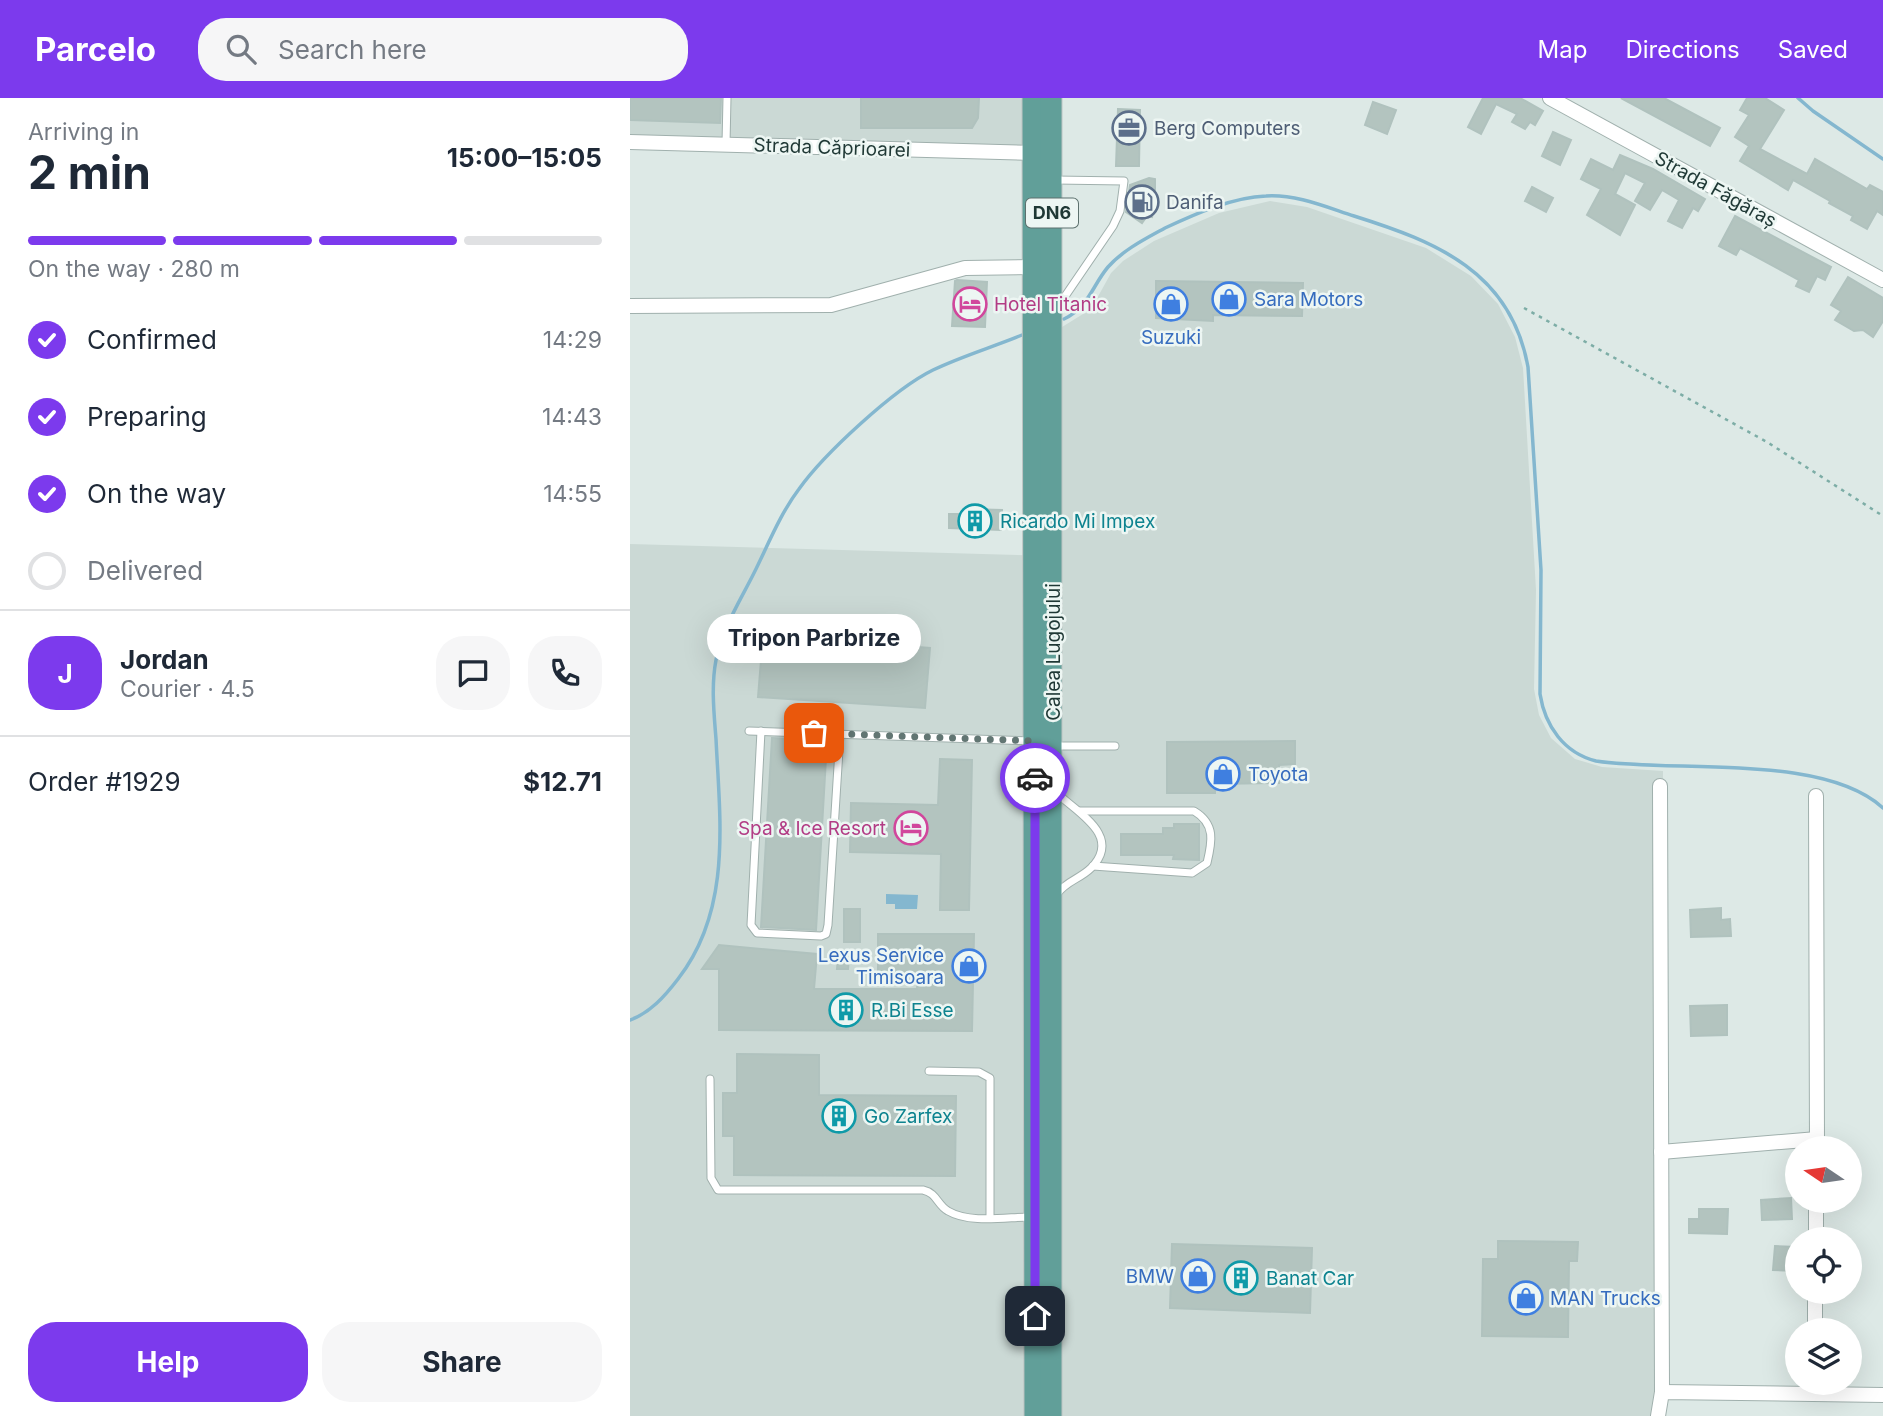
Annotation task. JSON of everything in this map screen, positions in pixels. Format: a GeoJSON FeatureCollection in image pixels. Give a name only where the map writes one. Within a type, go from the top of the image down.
{"type":"FeatureCollection","features":[{"type":"Feature","properties":{"kind":"main road","name":"Calea Lugojului"},"geometry":{"type":"LineString","coordinates":[[1033,98],[1044,744],[1053,789],[1051,1416]]}},
{"type":"Feature","properties":{"kind":"main road","name":"Calea Lugojului"},"geometry":{"type":"LineString","coordinates":[[1035,1416],[1035,1217],[1052,315],[1051,98]]}},
{"type":"Feature","properties":{"kind":"street","name":"Strada Făgăraș"},"geometry":{"type":"LineString","coordinates":[[1550,98],[1883,280]]}},
{"type":"Feature","properties":{"kind":"street","name":"Strada Căprioarei"},"geometry":{"type":"LineString","coordinates":[[630,142],[1034,152]]}},
{"type":"Feature","properties":{"kind":"street"},"geometry":{"type":"LineString","coordinates":[[630,306],[831,305],[965,268],[1035,267]]}},
{"type":"Feature","properties":{"kind":"street"},"geometry":{"type":"LineString","coordinates":[[1658,1416],[1662,1392],[1660,786]]}},
{"type":"Feature","properties":{"kind":"street"},"geometry":{"type":"LineString","coordinates":[[1816,796],[1817,1136]]}},
{"type":"Feature","properties":{"kind":"street"},"geometry":{"type":"LineString","coordinates":[[1661,1152],[1785,1145]]}},
{"type":"Feature","properties":{"kind":"street"},"geometry":{"type":"LineString","coordinates":[[1662,1392],[1785,1390]]}},
{"type":"Feature","properties":{"kind":"street"},"geometry":{"type":"LineString","coordinates":[[1862,1393],[1883,1395]]}},
{"type":"Feature","properties":{"kind":"lane"},"geometry":{"type":"LineString","coordinates":[[726,144],[727,98]]}},
{"type":"Feature","properties":{"kind":"lane"},"geometry":{"type":"LineString","coordinates":[[1052,180],[1124,181],[1120,211],[1113,226],[1052,315]]}},
{"type":"Feature","properties":{"kind":"lane"},"geometry":{"type":"LineString","coordinates":[[749,731],[1115,746]]}},
{"type":"Feature","properties":{"kind":"lane"},"geometry":{"type":"LineString","coordinates":[[761,731],[751,925],[757,933],[821,936],[826,934],[828,925],[840,734]]}},
{"type":"Feature","properties":{"kind":"lane"},"geometry":{"type":"LineString","coordinates":[[1053,789],[1097,827],[1100,838],[1100,850],[1093,866],[1064,885],[1053,901]]}},
{"type":"Feature","properties":{"kind":"lane"},"geometry":{"type":"LineString","coordinates":[[1079,811],[1194,811],[1205,817],[1211,829],[1207,863],[1192,873],[1093,866]]}},
{"type":"Feature","properties":{"kind":"lane"},"geometry":{"type":"LineString","coordinates":[[929,1071],[979,1072],[990,1078],[990,1217]]}},
{"type":"Feature","properties":{"kind":"lane"},"geometry":{"type":"LineString","coordinates":[[710,1079],[711,1178],[718,1189],[923,1190],[932,1192],[946,1211],[964,1217],[1035,1217]]}},
{"type":"Feature","properties":{"kind":"path"},"geometry":{"type":"LineString","coordinates":[[1524,308],[1767,442],[1883,516]]}},
{"type":"Feature","properties":{"kind":"shaded area"},"geometry":{"type":"Polygon","coordinates":[[[630,98],[1043,98],[1043,157],[630,144],[630,98]]]}},
{"type":"Feature","properties":{"kind":"shaded area"},"geometry":{"type":"Polygon","coordinates":[[[1270,201],[1307,207],[1426,248],[1471,276],[1498,304],[1515,337],[1523,368],[1536,590],[1534,689],[1539,715],[1551,738],[1575,759],[1602,767],[1663,771],[1660,1416],[630,1416],[630,544],[1052,556],[1054,332],[1083,314],[1095,302],[1111,273],[1123,261],[1154,241],[1219,213],[1270,201]]]}},
{"type":"Feature","properties":{"kind":"water"},"geometry":{"type":"Polygon","coordinates":[[[886,894],[918,895],[917,909],[895,909],[895,904],[886,904],[886,894]]]}},
{"type":"Feature","properties":{"kind":"building"},"geometry":{"type":"Polygon","coordinates":[[[630,98],[721,98],[720,123],[630,120],[630,98]]]}},
{"type":"Feature","properties":{"kind":"building"},"geometry":{"type":"Polygon","coordinates":[[[861,98],[979,98],[978,118],[972,128],[861,128],[861,98]]]}},
{"type":"Feature","properties":{"kind":"building"},"geometry":{"type":"Polygon","coordinates":[[[1483,98],[1520,98],[1543,111],[1535,125],[1530,122],[1525,129],[1512,122],[1517,114],[1496,104],[1481,134],[1468,127],[1483,98]]]}},
{"type":"Feature","properties":{"kind":"building"},"geometry":{"type":"Polygon","coordinates":[[[1621,98],[1664,98],[1720,128],[1710,146],[1621,98]]]}},
{"type":"Feature","properties":{"kind":"building"},"geometry":{"type":"Polygon","coordinates":[[[1747,98],[1765,98],[1784,110],[1760,149],[1807,174],[1815,159],[1867,189],[1870,185],[1883,192],[1883,215],[1877,211],[1867,229],[1851,220],[1853,216],[1793,180],[1788,190],[1740,161],[1749,146],[1735,137],[1749,115],[1740,110],[1747,98]]]}},
{"type":"Feature","properties":{"kind":"building"},"geometry":{"type":"Polygon","coordinates":[[[1373,102],[1396,110],[1387,134],[1365,125],[1373,102]]]}},
{"type":"Feature","properties":{"kind":"building","name":"Berg Computers"},"geometry":{"type":"Polygon","coordinates":[[[1118,109],[1140,110],[1139,166],[1116,166],[1118,109]]]}},
{"type":"Feature","properties":{"kind":"building"},"geometry":{"type":"Polygon","coordinates":[[[1553,132],[1571,140],[1560,165],[1542,156],[1553,132]]]}},
{"type":"Feature","properties":{"kind":"building"},"geometry":{"type":"Polygon","coordinates":[[[1620,155],[1653,169],[1705,199],[1698,211],[1693,208],[1682,228],[1668,221],[1679,200],[1662,190],[1650,210],[1635,201],[1645,183],[1625,173],[1615,194],[1635,205],[1620,235],[1587,215],[1601,189],[1581,179],[1591,159],[1613,170],[1620,155]]]}},
{"type":"Feature","properties":{"kind":"building","name":"Danifa"},"geometry":{"type":"Polygon","coordinates":[[[1149,178],[1155,179],[1155,205],[1152,217],[1147,216],[1142,223],[1126,212],[1130,185],[1149,178]]]}},
{"type":"Feature","properties":{"kind":"building"},"geometry":{"type":"Polygon","coordinates":[[[1532,187],[1553,198],[1546,212],[1525,201],[1532,187]]]}},
{"type":"Feature","properties":{"kind":"building"},"geometry":{"type":"Polygon","coordinates":[[[1735,216],[1831,267],[1825,280],[1817,276],[1809,292],[1796,286],[1799,280],[1740,248],[1736,255],[1719,246],[1735,216]]]}},
{"type":"Feature","properties":{"kind":"building"},"geometry":{"type":"Polygon","coordinates":[[[1848,277],[1883,298],[1883,321],[1873,337],[1863,330],[1854,331],[1835,320],[1841,311],[1831,305],[1848,277]]]}},
{"type":"Feature","properties":{"kind":"building","name":"Hotel Titanic"},"geometry":{"type":"Polygon","coordinates":[[[957,280],[987,282],[985,327],[952,326],[957,280]]]}},
{"type":"Feature","properties":{"kind":"building","name":"Sara Motors"},"geometry":{"type":"Polygon","coordinates":[[[1156,281],[1303,283],[1302,316],[1213,315],[1213,321],[1156,318],[1156,281]]]}},
{"type":"Feature","properties":{"kind":"building","name":"Ricardo Mi Impex"},"geometry":{"type":"Polygon","coordinates":[[[966,509],[1002,510],[1001,530],[949,528],[949,514],[966,514],[966,509]]]}},
{"type":"Feature","properties":{"kind":"building"},"geometry":{"type":"Polygon","coordinates":[[[763,636],[930,648],[925,708],[758,697],[763,636]]]}},
{"type":"Feature","properties":{"kind":"building"},"geometry":{"type":"Polygon","coordinates":[[[772,738],[827,741],[816,930],[761,927],[772,738]]]}},
{"type":"Feature","properties":{"kind":"building","name":"Toyota"},"geometry":{"type":"Polygon","coordinates":[[[1295,741],[1295,764],[1279,765],[1279,783],[1215,784],[1215,793],[1167,793],[1167,742],[1295,741]]]}},
{"type":"Feature","properties":{"kind":"building","name":"Spa & Ice Resort"},"geometry":{"type":"Polygon","coordinates":[[[940,759],[972,760],[969,910],[940,910],[941,854],[850,852],[851,803],[938,805],[940,759]]]}},
{"type":"Feature","properties":{"kind":"building"},"geometry":{"type":"Polygon","coordinates":[[[1174,824],[1199,824],[1199,860],[1173,859],[1174,855],[1121,855],[1121,834],[1163,834],[1163,828],[1174,828],[1174,824]]]}},
{"type":"Feature","properties":{"kind":"building"},"geometry":{"type":"Polygon","coordinates":[[[1721,908],[1721,920],[1730,919],[1731,936],[1691,937],[1690,910],[1721,908]]]}},
{"type":"Feature","properties":{"kind":"building"},"geometry":{"type":"Polygon","coordinates":[[[844,909],[860,909],[860,942],[844,942],[844,909]]]}},
{"type":"Feature","properties":{"kind":"building"},"geometry":{"type":"Polygon","coordinates":[[[878,934],[974,934],[972,1031],[719,1030],[719,969],[702,969],[719,945],[817,954],[814,989],[917,989],[918,973],[878,971],[878,934]]]}},
{"type":"Feature","properties":{"kind":"building"},"geometry":{"type":"Polygon","coordinates":[[[838,957],[849,957],[848,969],[837,969],[838,957]]]}},
{"type":"Feature","properties":{"kind":"building"},"geometry":{"type":"Polygon","coordinates":[[[1727,1005],[1727,1035],[1691,1036],[1690,1006],[1727,1005]]]}},
{"type":"Feature","properties":{"kind":"building","name":"Go Zarfex"},"geometry":{"type":"Polygon","coordinates":[[[737,1054],[819,1055],[819,1095],[956,1096],[955,1176],[734,1175],[734,1136],[723,1136],[723,1093],[737,1093],[737,1054]]]}},
{"type":"Feature","properties":{"kind":"building"},"geometry":{"type":"Polygon","coordinates":[[[1785,1198],[1785,1213],[1792,1213],[1792,1219],[1762,1220],[1761,1200],[1785,1198]]]}},
{"type":"Feature","properties":{"kind":"building"},"geometry":{"type":"Polygon","coordinates":[[[1699,1209],[1728,1209],[1727,1234],[1689,1233],[1689,1219],[1699,1219],[1699,1209]]]}},
{"type":"Feature","properties":{"kind":"building","name":"MAN Trucks"},"geometry":{"type":"Polygon","coordinates":[[[1498,1241],[1578,1242],[1577,1261],[1569,1261],[1568,1337],[1482,1336],[1483,1259],[1498,1259],[1498,1241]]]}},
{"type":"Feature","properties":{"kind":"building","name":"Banat Car"},"geometry":{"type":"Polygon","coordinates":[[[1172,1244],[1312,1248],[1310,1313],[1170,1308],[1172,1244]]]}},
{"type":"Feature","properties":{"kind":"building"},"geometry":{"type":"Polygon","coordinates":[[[1775,1246],[1785,1246],[1785,1270],[1773,1270],[1775,1246]]]}},
{"type":"Feature","properties":{"kind":"waterway"},"geometry":{"type":"LineString","coordinates":[[1798,98],[1883,159]]}},
{"type":"Feature","properties":{"kind":"waterway"},"geometry":{"type":"LineString","coordinates":[[1064,319],[1085,302],[1108,267],[1135,245],[1201,212],[1253,197],[1277,196],[1311,202],[1385,226],[1441,250],[1487,284],[1505,307],[1519,334],[1528,367],[1541,570],[1540,694],[1546,717],[1558,736],[1574,752],[1596,761],[1787,772],[1824,779],[1857,791],[1883,808]]}},
{"type":"Feature","properties":{"kind":"waterway"},"geometry":{"type":"LineString","coordinates":[[630,1020],[651,1008],[678,979],[695,952],[707,924],[719,864],[719,801],[713,700],[716,660],[727,626],[786,509],[825,458],[861,423],[899,392],[933,370],[1022,335]]}},
{"type":"Feature","properties":{"kind":"way so far"},"geometry":{"type":"LineString","coordinates":[[814,733],[1035,741],[1035,778]]}},
{"type":"Feature","properties":{"kind":"place","name":"Berg Computers"},"geometry":{"type":"Point","coordinates":[1129,128]}},
{"type":"Feature","properties":{"kind":"place","name":"Danifa"},"geometry":{"type":"Point","coordinates":[1142,202]}},
{"type":"Feature","properties":{"kind":"place","name":"Sara Motors"},"geometry":{"type":"Point","coordinates":[1229,299]}},
{"type":"Feature","properties":{"kind":"place","name":"Hotel Titanic"},"geometry":{"type":"Point","coordinates":[970,304]}},
{"type":"Feature","properties":{"kind":"place","name":"Suzuki"},"geometry":{"type":"Point","coordinates":[1171,304]}},
{"type":"Feature","properties":{"kind":"place","name":"Ricardo Mi Impex"},"geometry":{"type":"Point","coordinates":[975,521]}},
{"type":"Feature","properties":{"kind":"place","name":"Tripon Parbrize"},"geometry":{"type":"Point","coordinates":[814,733]}},
{"type":"Feature","properties":{"kind":"place","name":"Toyota"},"geometry":{"type":"Point","coordinates":[1223,774]}},
{"type":"Feature","properties":{"kind":"place","name":"Spa & Ice Resort"},"geometry":{"type":"Point","coordinates":[911,828]}},
{"type":"Feature","properties":{"kind":"place","name":"Lexus Service Timisoara"},"geometry":{"type":"Point","coordinates":[969,966]}},
{"type":"Feature","properties":{"kind":"place","name":"R.Bi Esse"},"geometry":{"type":"Point","coordinates":[846,1010]}},
{"type":"Feature","properties":{"kind":"place","name":"Go Zarfex"},"geometry":{"type":"Point","coordinates":[839,1116]}},
{"type":"Feature","properties":{"kind":"place","name":"BMW"},"geometry":{"type":"Point","coordinates":[1198,1276]}},
{"type":"Feature","properties":{"kind":"place","name":"Banat Car"},"geometry":{"type":"Point","coordinates":[1241,1278]}},
{"type":"Feature","properties":{"kind":"place","name":"MAN Trucks"},"geometry":{"type":"Point","coordinates":[1526,1298]}},
{"type":"Feature","properties":{"kind":"route"},"geometry":{"type":"LineString","coordinates":[[1035,778],[1035,1316]]}}]}
